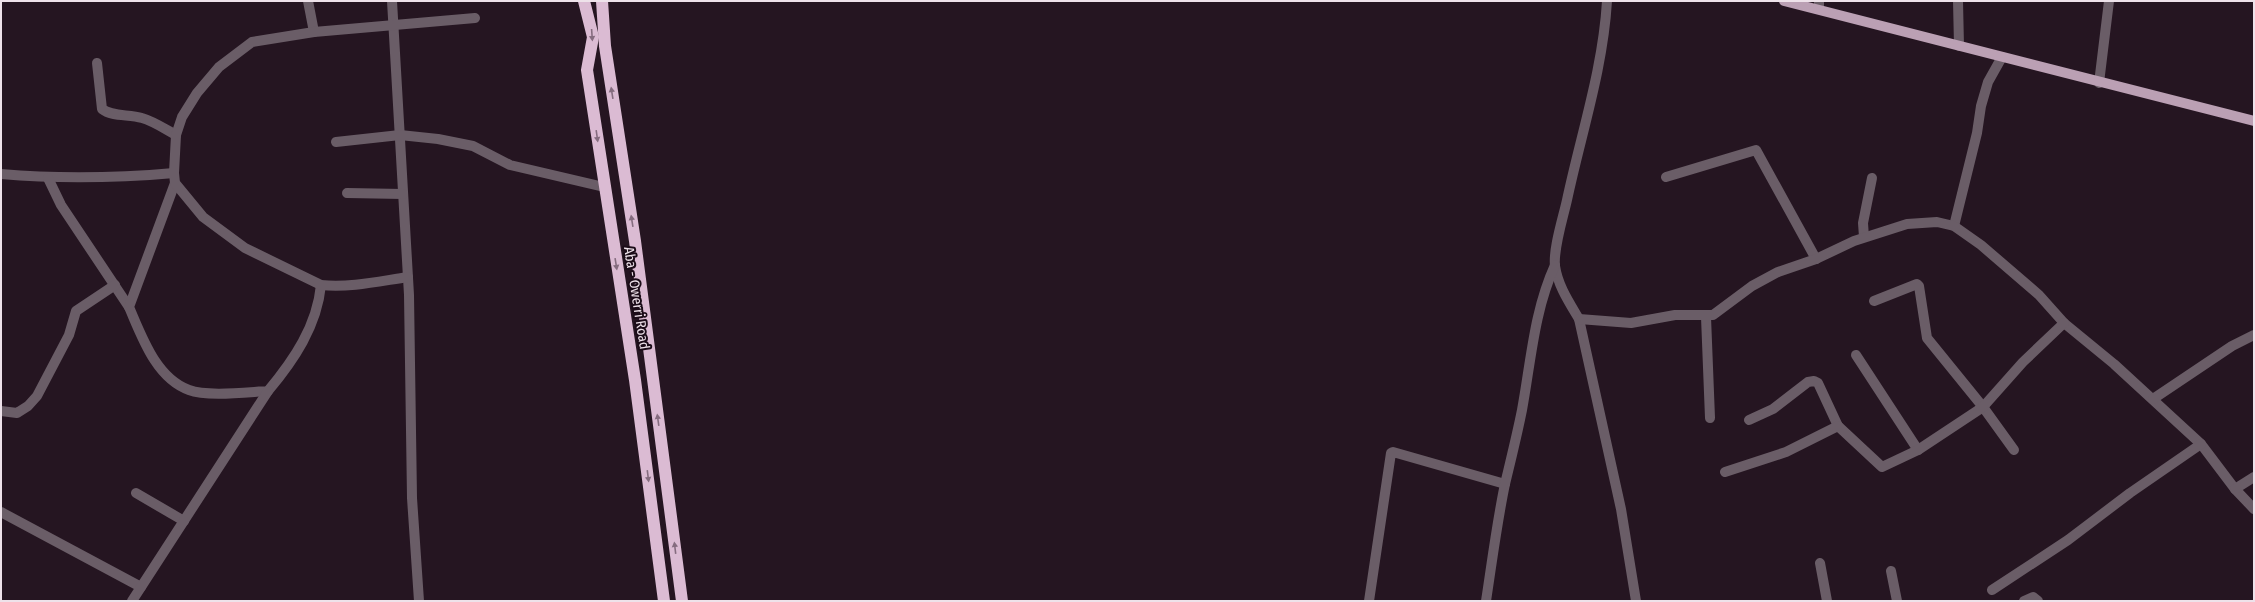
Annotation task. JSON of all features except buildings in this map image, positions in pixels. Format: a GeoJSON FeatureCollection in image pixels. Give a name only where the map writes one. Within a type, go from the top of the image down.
{"type":"FeatureCollection","features":[{"type":"Feature","properties":{"kind":"highway","name":"Aba - Owerri Road"},"geometry":{"type":"LineString","coordinates":[[584,1],[593,37],[587,70],[635,380],[664,601]]}},
{"type":"Feature","properties":{"kind":"highway","name":"Aba - Owerri Road"},"geometry":{"type":"LineString","coordinates":[[602,3],[605,46],[635,241],[682,601]]}},
{"type":"Feature","properties":{"kind":"highway"},"geometry":{"type":"LineString","coordinates":[[660,572],[678,572]]}},
{"type":"Feature","properties":{"kind":"main road"},"geometry":{"type":"LineString","coordinates":[[1784,1],[1819,5],[1959,46],[2099,83],[2254,121]]}},
{"type":"Feature","properties":{"kind":"street"},"geometry":{"type":"LineString","coordinates":[[308,1],[314,32]]}},
{"type":"Feature","properties":{"kind":"street"},"geometry":{"type":"LineString","coordinates":[[392,1],[408,276],[412,498],[419,601]]}},
{"type":"Feature","properties":{"kind":"street"},"geometry":{"type":"LineString","coordinates":[[1486,601],[1505,484],[1515,446],[1533,336],[1546,286],[1555,265],[1558,243],[1577,152],[1599,64],[1607,1]]}},
{"type":"Feature","properties":{"kind":"street"},"geometry":{"type":"LineString","coordinates":[[1958,1],[1959,46]]}},
{"type":"Feature","properties":{"kind":"street"},"geometry":{"type":"LineString","coordinates":[[2099,83],[2109,1]]}},
{"type":"Feature","properties":{"kind":"street"},"geometry":{"type":"LineString","coordinates":[[130,307],[175,183],[174,173],[176,135],[182,117],[197,93],[219,66],[252,42],[314,32],[475,18]]}},
{"type":"Feature","properties":{"kind":"street"},"geometry":{"type":"LineString","coordinates":[[1954,226],[1977,133],[1981,106],[1988,82],[2002,57]]}},
{"type":"Feature","properties":{"kind":"street"},"geometry":{"type":"LineString","coordinates":[[97,63],[102,109],[108,114],[129,114],[144,118],[176,135]]}},
{"type":"Feature","properties":{"kind":"street"},"geometry":{"type":"LineString","coordinates":[[336,142],[400,135],[438,139],[473,146],[510,165],[604,187]]}},
{"type":"Feature","properties":{"kind":"street"},"geometry":{"type":"LineString","coordinates":[[1666,177],[1756,150],[1816,259]]}},
{"type":"Feature","properties":{"kind":"street"},"geometry":{"type":"LineString","coordinates":[[1,174],[48,178],[138,176],[174,173]]}},
{"type":"Feature","properties":{"kind":"street"},"geometry":{"type":"LineString","coordinates":[[48,178],[61,205],[130,307],[145,342],[166,375],[189,390],[212,393],[268,391]]}},
{"type":"Feature","properties":{"kind":"street"},"geometry":{"type":"LineString","coordinates":[[1864,237],[1863,223],[1872,178]]}},
{"type":"Feature","properties":{"kind":"street"},"geometry":{"type":"LineString","coordinates":[[175,183],[203,217],[245,248],[321,285],[334,287],[408,276]]}},
{"type":"Feature","properties":{"kind":"street"},"geometry":{"type":"LineString","coordinates":[[347,193],[404,194]]}},
{"type":"Feature","properties":{"kind":"street"},"geometry":{"type":"LineString","coordinates":[[1579,319],[1631,323],[1674,316],[1706,317],[1713,315],[1752,286],[1778,272],[1816,259],[1864,237],[1907,224],[1937,222],[1954,226],[1980,245],[2039,295],[2064,323],[2153,399],[2201,444],[2235,489],[2254,509]]}},
{"type":"Feature","properties":{"kind":"street"},"geometry":{"type":"LineString","coordinates":[[1555,265],[1564,293],[1579,319],[1621,509],[1636,601]]}},
{"type":"Feature","properties":{"kind":"street"},"geometry":{"type":"LineString","coordinates":[[1874,301],[1916,284],[1919,286],[1927,338],[1983,407],[2014,450]]}},
{"type":"Feature","properties":{"kind":"street"},"geometry":{"type":"LineString","coordinates":[[1,411],[17,413],[33,401],[69,335],[76,311],[115,285]]}},
{"type":"Feature","properties":{"kind":"street"},"geometry":{"type":"LineString","coordinates":[[132,601],[268,391],[297,354],[314,319],[321,285]]}},
{"type":"Feature","properties":{"kind":"street"},"geometry":{"type":"LineString","coordinates":[[1706,317],[1710,418]]}},
{"type":"Feature","properties":{"kind":"street"},"geometry":{"type":"LineString","coordinates":[[1749,420],[1773,409],[1808,382],[1814,380],[1818,383],[1838,426],[1882,467],[1918,450],[1983,407],[2023,362],[2064,323]]}},
{"type":"Feature","properties":{"kind":"street"},"geometry":{"type":"LineString","coordinates":[[2153,399],[2232,346],[2254,335]]}},
{"type":"Feature","properties":{"kind":"street"},"geometry":{"type":"LineString","coordinates":[[1856,355],[1918,450]]}},
{"type":"Feature","properties":{"kind":"street"},"geometry":{"type":"LineString","coordinates":[[1725,472],[1786,452],[1838,426]]}},
{"type":"Feature","properties":{"kind":"street"},"geometry":{"type":"LineString","coordinates":[[1992,590],[2068,540],[2130,493],[2201,444]]}},
{"type":"Feature","properties":{"kind":"street"},"geometry":{"type":"LineString","coordinates":[[1368,601],[1391,453],[1393,452],[1505,484]]}},
{"type":"Feature","properties":{"kind":"street"},"geometry":{"type":"LineString","coordinates":[[2235,489],[2254,477]]}},
{"type":"Feature","properties":{"kind":"street"},"geometry":{"type":"LineString","coordinates":[[136,493],[184,521]]}},
{"type":"Feature","properties":{"kind":"street"},"geometry":{"type":"LineString","coordinates":[[1,512],[141,587]]}},
{"type":"Feature","properties":{"kind":"street"},"geometry":{"type":"LineString","coordinates":[[1820,563],[1827,601]]}},
{"type":"Feature","properties":{"kind":"street"},"geometry":{"type":"LineString","coordinates":[[1891,572],[1897,601]]}},
{"type":"Feature","properties":{"kind":"street"},"geometry":{"type":"LineString","coordinates":[[2024,601],[2033,597],[2038,601]]}}]}
